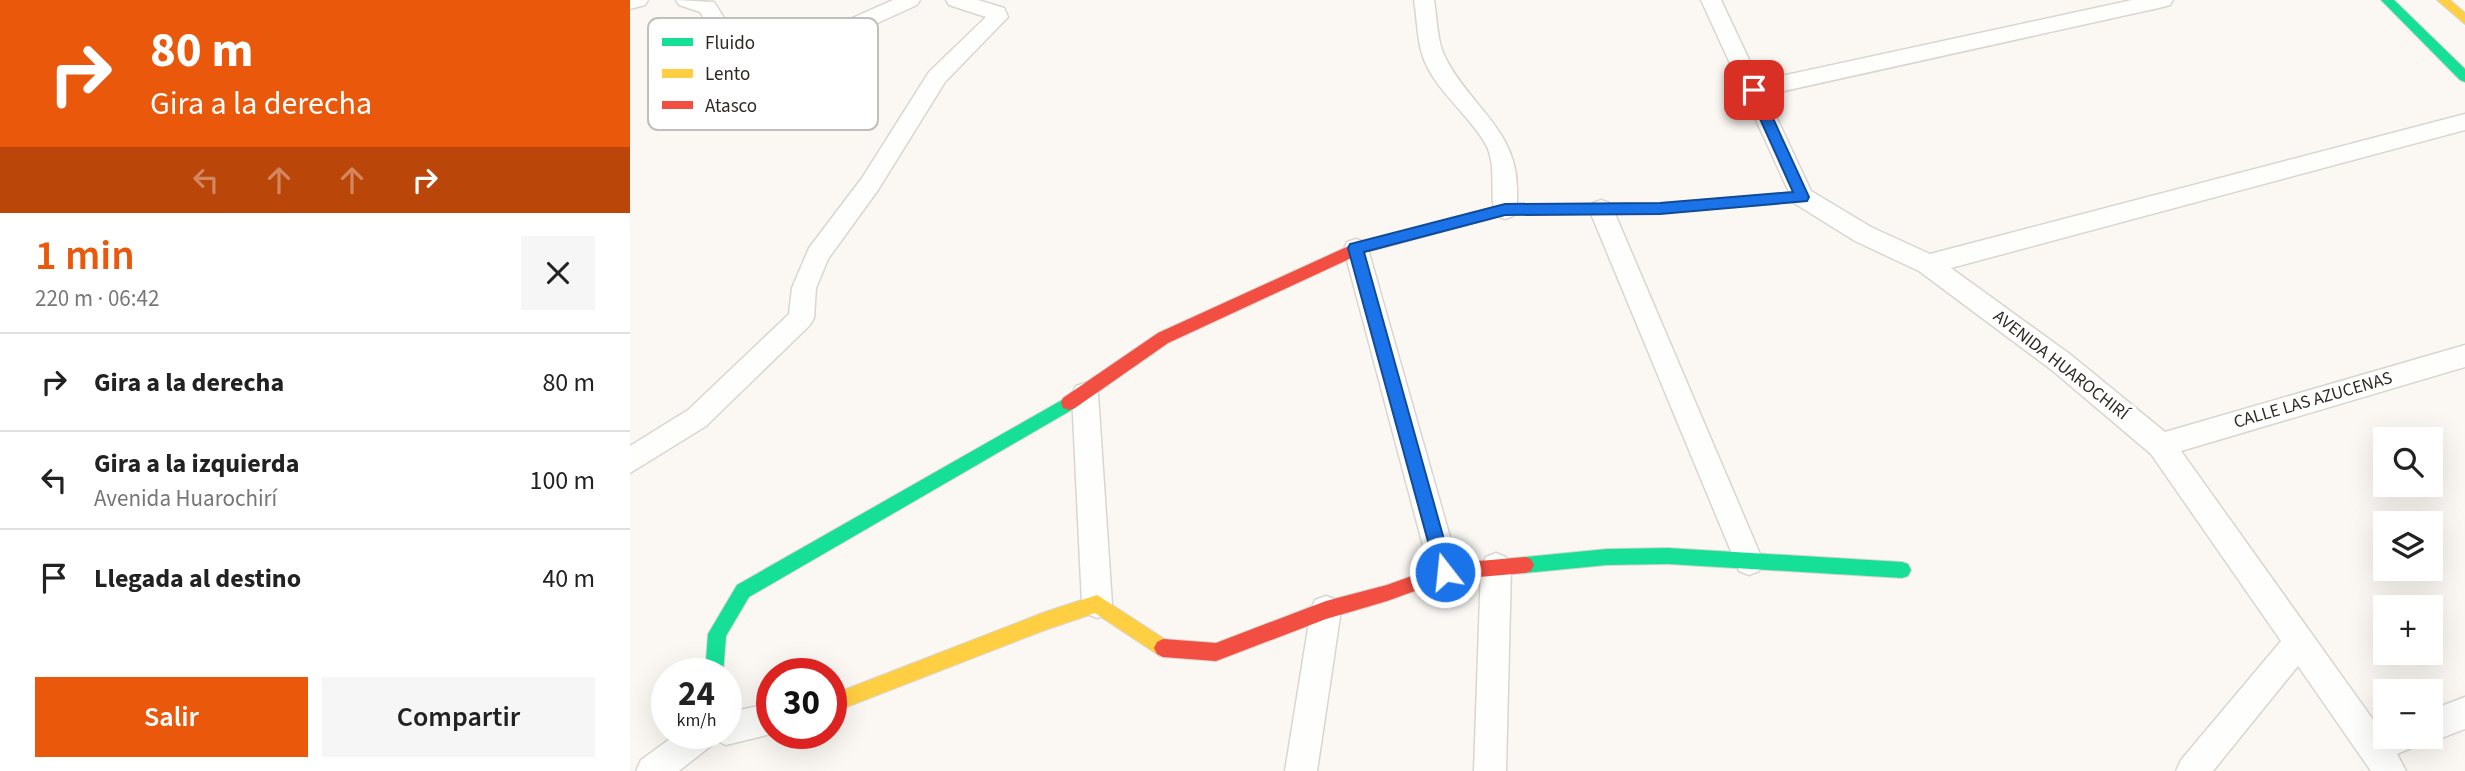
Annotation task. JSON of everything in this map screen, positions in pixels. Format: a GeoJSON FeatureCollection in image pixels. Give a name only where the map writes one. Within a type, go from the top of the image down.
{"type":"FeatureCollection","features":[{"type":"Feature","properties":{"kind":"street"},"geometry":{"type":"LineString","coordinates":[[630,2],[638,0]]}},
{"type":"Feature","properties":{"kind":"street"},"geometry":{"type":"LineString","coordinates":[[686,0],[707,7],[714,18]]}},
{"type":"Feature","properties":{"kind":"street"},"geometry":{"type":"LineString","coordinates":[[875,18],[910,0]]}},
{"type":"Feature","properties":{"kind":"street"},"geometry":{"type":"LineString","coordinates":[[630,461],[697,418],[801,318],[804,288],[818,255],[870,184],[937,77],[998,17],[998,13],[990,9],[956,0]]}},
{"type":"Feature","properties":{"kind":"street"},"geometry":{"type":"LineString","coordinates":[[1424,0],[1433,55],[1448,82],[1496,141],[1506,175],[1505,210]]}},
{"type":"Feature","properties":{"kind":"street"},"geometry":{"type":"LineString","coordinates":[[715,658],[717,634],[743,591],[1085,394],[1163,338],[1356,248],[1505,210],[1660,208],[1802,197],[1711,0]]}},
{"type":"Feature","properties":{"kind":"street"},"geometry":{"type":"LineString","coordinates":[[1754,90],[2163,0]]}},
{"type":"Feature","properties":{"kind":"street"},"geometry":{"type":"LineString","coordinates":[[2386,0],[2465,77]]}},
{"type":"Feature","properties":{"kind":"street"},"geometry":{"type":"LineString","coordinates":[[2443,0],[2465,20]]}},
{"type":"Feature","properties":{"kind":"street"},"geometry":{"type":"LineString","coordinates":[[1928,264],[2465,122]]}},
{"type":"Feature","properties":{"kind":"street","name":"AVENIDA HUAROCHIRÍ"},"geometry":{"type":"LineString","coordinates":[[1802,197],[1863,234],[1928,264],[2062,363],[2161,445],[2300,640],[2388,751]]}},
{"type":"Feature","properties":{"kind":"street"},"geometry":{"type":"LineString","coordinates":[[1601,209],[1749,561]]}},
{"type":"Feature","properties":{"kind":"street"},"geometry":{"type":"LineString","coordinates":[[1356,248],[1445,572]]}},
{"type":"Feature","properties":{"kind":"street","name":"CALLE LAS AZUCENAS"},"geometry":{"type":"LineString","coordinates":[[2161,445],[2465,356]]}},
{"type":"Feature","properties":{"kind":"street"},"geometry":{"type":"LineString","coordinates":[[1085,394],[1097,604]]}},
{"type":"Feature","properties":{"kind":"street"},"geometry":{"type":"LineString","coordinates":[[1097,604],[1164,649],[1216,652],[1326,610],[1387,593],[1445,572],[1607,557],[1668,556],[1902,570]]}},
{"type":"Feature","properties":{"kind":"street"},"geometry":{"type":"LineString","coordinates":[[1490,771],[1496,567]]}},
{"type":"Feature","properties":{"kind":"street"},"geometry":{"type":"LineString","coordinates":[[847,699],[1045,621],[1097,604]]}},
{"type":"Feature","properties":{"kind":"street"},"geometry":{"type":"LineString","coordinates":[[1301,771],[1326,610]]}},
{"type":"Feature","properties":{"kind":"street"},"geometry":{"type":"LineString","coordinates":[[2192,771],[2300,640]]}},
{"type":"Feature","properties":{"kind":"street"},"geometry":{"type":"LineString","coordinates":[[2443,721],[2465,713]]}},
{"type":"Feature","properties":{"kind":"street"},"geometry":{"type":"LineString","coordinates":[[652,771],[684,749]]}},
{"type":"Feature","properties":{"kind":"traffic: fast"},"geometry":{"type":"LineString","coordinates":[[2387,0],[2465,77]]}},
{"type":"Feature","properties":{"kind":"traffic: fast"},"geometry":{"type":"LineString","coordinates":[[1488,214],[1505,210],[1660,208],[1802,197]]}},
{"type":"Feature","properties":{"kind":"traffic: fast"},"geometry":{"type":"LineString","coordinates":[[715,658],[717,634],[743,591],[1069,403]]}},
{"type":"Feature","properties":{"kind":"traffic: fast"},"geometry":{"type":"LineString","coordinates":[[1525,565],[1607,557],[1668,556],[1902,570]]}},
{"type":"Feature","properties":{"kind":"traffic: slow"},"geometry":{"type":"LineString","coordinates":[[2443,0],[2465,20]]}},
{"type":"Feature","properties":{"kind":"traffic: slow"},"geometry":{"type":"LineString","coordinates":[[847,698],[1045,621],[1097,604],[1163,648]]}},
{"type":"Feature","properties":{"kind":"traffic: jam"},"geometry":{"type":"LineString","coordinates":[[1069,403],[1163,338],[1356,249],[1488,214]]}},
{"type":"Feature","properties":{"kind":"traffic: jam"},"geometry":{"type":"LineString","coordinates":[[1163,648],[1216,652],[1326,610],[1387,593],[1445,572],[1525,565]]}},
{"type":"Feature","properties":{"kind":"route"},"geometry":{"type":"LineString","coordinates":[[1445,572],[1356,248],[1505,210],[1660,208],[1802,197],[1754,90]]}}]}
